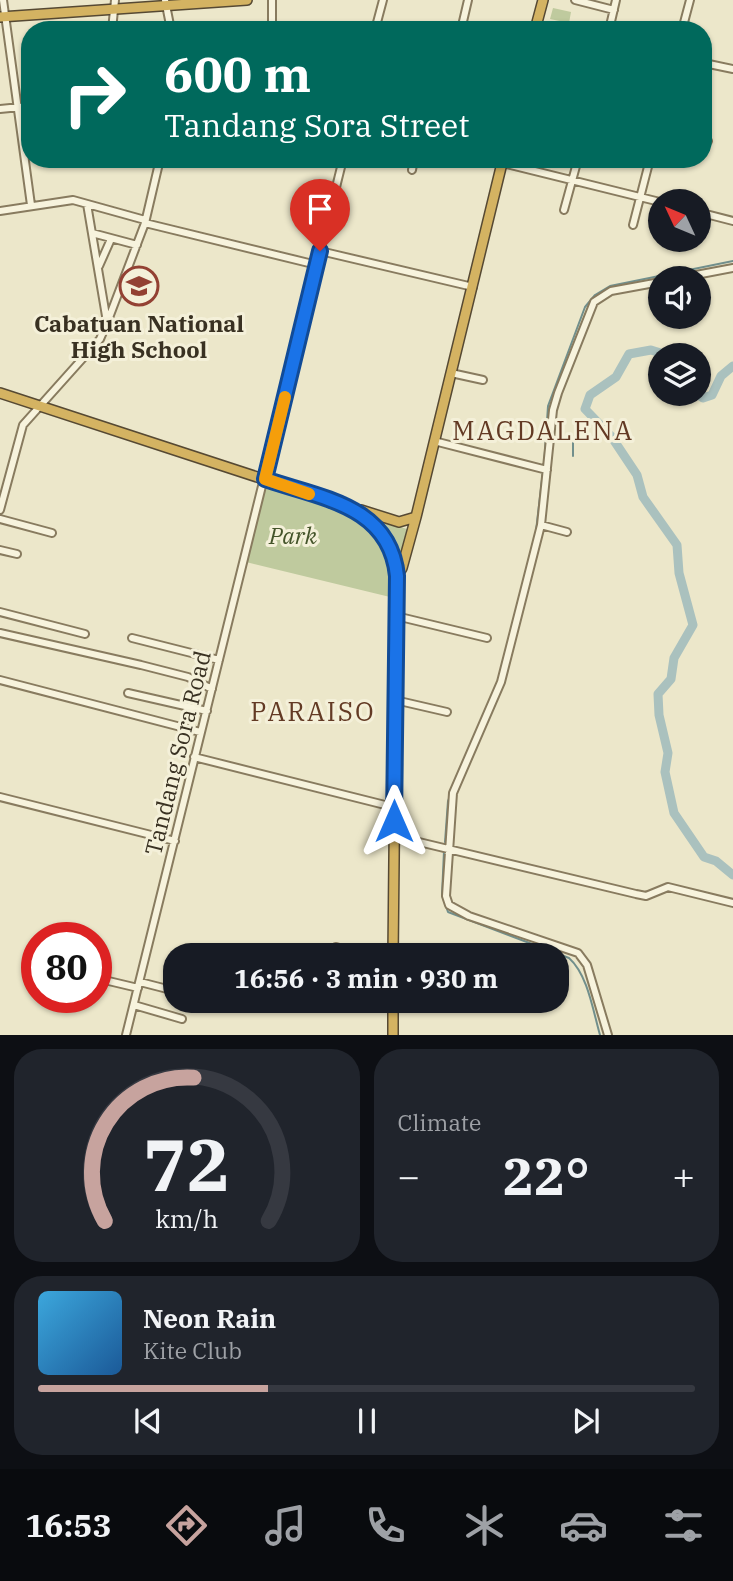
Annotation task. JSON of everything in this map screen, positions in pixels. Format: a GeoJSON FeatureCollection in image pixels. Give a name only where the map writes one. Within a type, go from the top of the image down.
{"type":"FeatureCollection","features":[{"type":"Feature","properties":{"kind":"highway"},"geometry":{"type":"LineString","coordinates":[[3,17],[116,4],[247,0]]}},
{"type":"Feature","properties":{"kind":"highway"},"geometry":{"type":"LineString","coordinates":[[538,21],[542,0]]}},
{"type":"Feature","properties":{"kind":"highway"},"geometry":{"type":"LineString","coordinates":[[397,576],[402,568],[416,517],[501,168]]}},
{"type":"Feature","properties":{"kind":"highway"},"geometry":{"type":"LineString","coordinates":[[0,393],[352,508],[399,522],[416,517]]}},
{"type":"Feature","properties":{"kind":"highway"},"geometry":{"type":"LineString","coordinates":[[352,508],[384,535],[393,553],[397,576],[393,943]]}},
{"type":"Feature","properties":{"kind":"highway"},"geometry":{"type":"LineString","coordinates":[[393,1013],[393,1035]]}},
{"type":"Feature","properties":{"kind":"street"},"geometry":{"type":"LineString","coordinates":[[3,0],[3,17],[21,122]]}},
{"type":"Feature","properties":{"kind":"street"},"geometry":{"type":"LineString","coordinates":[[272,0],[272,21]]}},
{"type":"Feature","properties":{"kind":"street"},"geometry":{"type":"LineString","coordinates":[[377,21],[383,0]]}},
{"type":"Feature","properties":{"kind":"street"},"geometry":{"type":"LineString","coordinates":[[463,21],[468,0]]}},
{"type":"Feature","properties":{"kind":"street"},"geometry":{"type":"LineString","coordinates":[[575,0],[614,10]]}},
{"type":"Feature","properties":{"kind":"street"},"geometry":{"type":"LineString","coordinates":[[611,21],[616,0]]}},
{"type":"Feature","properties":{"kind":"street"},"geometry":{"type":"LineString","coordinates":[[684,21],[690,0]]}},
{"type":"Feature","properties":{"kind":"street"},"geometry":{"type":"LineString","coordinates":[[166,2],[169,21]]}},
{"type":"Feature","properties":{"kind":"street"},"geometry":{"type":"LineString","coordinates":[[712,65],[733,69]]}},
{"type":"Feature","properties":{"kind":"street"},"geometry":{"type":"LineString","coordinates":[[0,109],[19,107]]}},
{"type":"Feature","properties":{"kind":"street"},"geometry":{"type":"LineString","coordinates":[[27,168],[32,205]]}},
{"type":"Feature","properties":{"kind":"street"},"geometry":{"type":"LineString","coordinates":[[0,510],[18,435],[40,406],[100,339],[145,221],[158,168]]}},
{"type":"Feature","properties":{"kind":"street","name":"Tandang Sora Road"},"geometry":{"type":"LineString","coordinates":[[126,1035],[341,168]]}},
{"type":"Feature","properties":{"kind":"street"},"geometry":{"type":"LineString","coordinates":[[527,168],[648,199]]}},
{"type":"Feature","properties":{"kind":"street"},"geometry":{"type":"LineString","coordinates":[[564,210],[576,168]]}},
{"type":"Feature","properties":{"kind":"street"},"geometry":{"type":"LineString","coordinates":[[634,225],[648,168]]}},
{"type":"Feature","properties":{"kind":"street"},"geometry":{"type":"LineString","coordinates":[[0,211],[73,200],[317,265]]}},
{"type":"Feature","properties":{"kind":"street"},"geometry":{"type":"LineString","coordinates":[[87,204],[107,323]]}},
{"type":"Feature","properties":{"kind":"street"},"geometry":{"type":"LineString","coordinates":[[711,215],[733,221]]}},
{"type":"Feature","properties":{"kind":"street"},"geometry":{"type":"LineString","coordinates":[[92,233],[136,245]]}},
{"type":"Feature","properties":{"kind":"street"},"geometry":{"type":"LineString","coordinates":[[98,268],[111,239]]}},
{"type":"Feature","properties":{"kind":"street"},"geometry":{"type":"LineString","coordinates":[[320,251],[473,287]]}},
{"type":"Feature","properties":{"kind":"street"},"geometry":{"type":"LineString","coordinates":[[711,272],[733,268]]}},
{"type":"Feature","properties":{"kind":"street"},"geometry":{"type":"LineString","coordinates":[[608,1035],[587,965],[578,953],[469,916],[449,905],[446,896],[448,848],[453,793],[498,694],[541,525],[555,399],[590,310],[598,298],[611,291],[648,284]]}},
{"type":"Feature","properties":{"kind":"street"},"geometry":{"type":"LineString","coordinates":[[451,373],[483,380]]}},
{"type":"Feature","properties":{"kind":"street"},"geometry":{"type":"LineString","coordinates":[[434,440],[547,470]]}},
{"type":"Feature","properties":{"kind":"street"},"geometry":{"type":"LineString","coordinates":[[0,519],[52,533]]}},
{"type":"Feature","properties":{"kind":"street"},"geometry":{"type":"LineString","coordinates":[[541,525],[568,532]]}},
{"type":"Feature","properties":{"kind":"street"},"geometry":{"type":"LineString","coordinates":[[0,550],[17,554]]}},
{"type":"Feature","properties":{"kind":"street"},"geometry":{"type":"LineString","coordinates":[[0,612],[85,634]]}},
{"type":"Feature","properties":{"kind":"street"},"geometry":{"type":"LineString","coordinates":[[396,616],[487,638]]}},
{"type":"Feature","properties":{"kind":"street"},"geometry":{"type":"LineString","coordinates":[[0,633],[164,671],[212,689]]}},
{"type":"Feature","properties":{"kind":"street"},"geometry":{"type":"LineString","coordinates":[[132,638],[219,660]]}},
{"type":"Feature","properties":{"kind":"street"},"geometry":{"type":"LineString","coordinates":[[0,680],[200,732]]}},
{"type":"Feature","properties":{"kind":"street"},"geometry":{"type":"LineString","coordinates":[[128,694],[206,711]]}},
{"type":"Feature","properties":{"kind":"street"},"geometry":{"type":"LineString","coordinates":[[395,700],[447,712]]}},
{"type":"Feature","properties":{"kind":"street"},"geometry":{"type":"LineString","coordinates":[[194,757],[393,807]]}},
{"type":"Feature","properties":{"kind":"street"},"geometry":{"type":"LineString","coordinates":[[0,797],[175,841]]}},
{"type":"Feature","properties":{"kind":"street"},"geometry":{"type":"LineString","coordinates":[[394,836],[646,896],[668,887],[733,903]]}},
{"type":"Feature","properties":{"kind":"street"},"geometry":{"type":"LineString","coordinates":[[112,981],[163,989]]}},
{"type":"Feature","properties":{"kind":"street"},"geometry":{"type":"LineString","coordinates":[[134,1005],[182,1018]]}},
{"type":"Feature","properties":{"kind":"green space"},"geometry":{"type":"Polygon","coordinates":[[[553,8],[571,12],[569,21],[550,19],[553,8]]]}},
{"type":"Feature","properties":{"kind":"green space","name":"Park"},"geometry":{"type":"Polygon","coordinates":[[[265,487],[337,509],[369,528],[381,542],[388,559],[390,597],[246,562],[265,487]]]}},
{"type":"Feature","properties":{"kind":"green space"},"geometry":{"type":"Polygon","coordinates":[[[378,520],[407,529],[398,566],[392,538],[378,520]]]}},
{"type":"Feature","properties":{"kind":"waterway"},"geometry":{"type":"LineString","coordinates":[[544,466],[548,406],[585,307],[595,295],[610,286],[733,261]]}},
{"type":"Feature","properties":{"kind":"waterway"},"geometry":{"type":"LineString","coordinates":[[648,351],[629,354],[616,377],[590,395],[585,409],[611,436],[637,475],[643,497],[677,545],[679,573],[693,625],[674,658],[671,679],[658,694],[659,715],[668,753],[665,772],[674,813],[704,857],[716,861],[733,875]]}},
{"type":"Feature","properties":{"kind":"waterway"},"geometry":{"type":"LineString","coordinates":[[711,395],[721,376],[733,366]]}},
{"type":"Feature","properties":{"kind":"waterway"},"geometry":{"type":"LineString","coordinates":[[573,456],[573,442],[579,423],[595,421]]}},
{"type":"Feature","properties":{"kind":"waterway"},"geometry":{"type":"LineString","coordinates":[[536,531],[543,471]]}},
{"type":"Feature","properties":{"kind":"waterway"},"geometry":{"type":"LineString","coordinates":[[445,842],[448,801],[462,766]]}},
{"type":"Feature","properties":{"kind":"waterway"},"geometry":{"type":"LineString","coordinates":[[444,851],[442,895],[448,912],[569,958],[581,974],[600,1035]]}},
{"type":"Feature","properties":{"kind":"slow traffic"},"geometry":{"type":"LineString","coordinates":[[285,397],[265,479],[309,494]]}},
{"type":"Feature","properties":{"kind":"place","name":"Cabatuan National High School"},"geometry":{"type":"Point","coordinates":[139,286]}},
{"type":"Feature","properties":{"kind":"district","name":"MAGDALENA"},"geometry":{"type":"Point","coordinates":[543,431]}},
{"type":"Feature","properties":{"kind":"district","name":"PARAISO"},"geometry":{"type":"Point","coordinates":[313,712]}},
{"type":"Feature","properties":{"kind":"route"},"geometry":{"type":"LineString","coordinates":[[320,251],[265,479],[363,514],[387,539],[393,553],[397,576],[394,821]]}}]}
